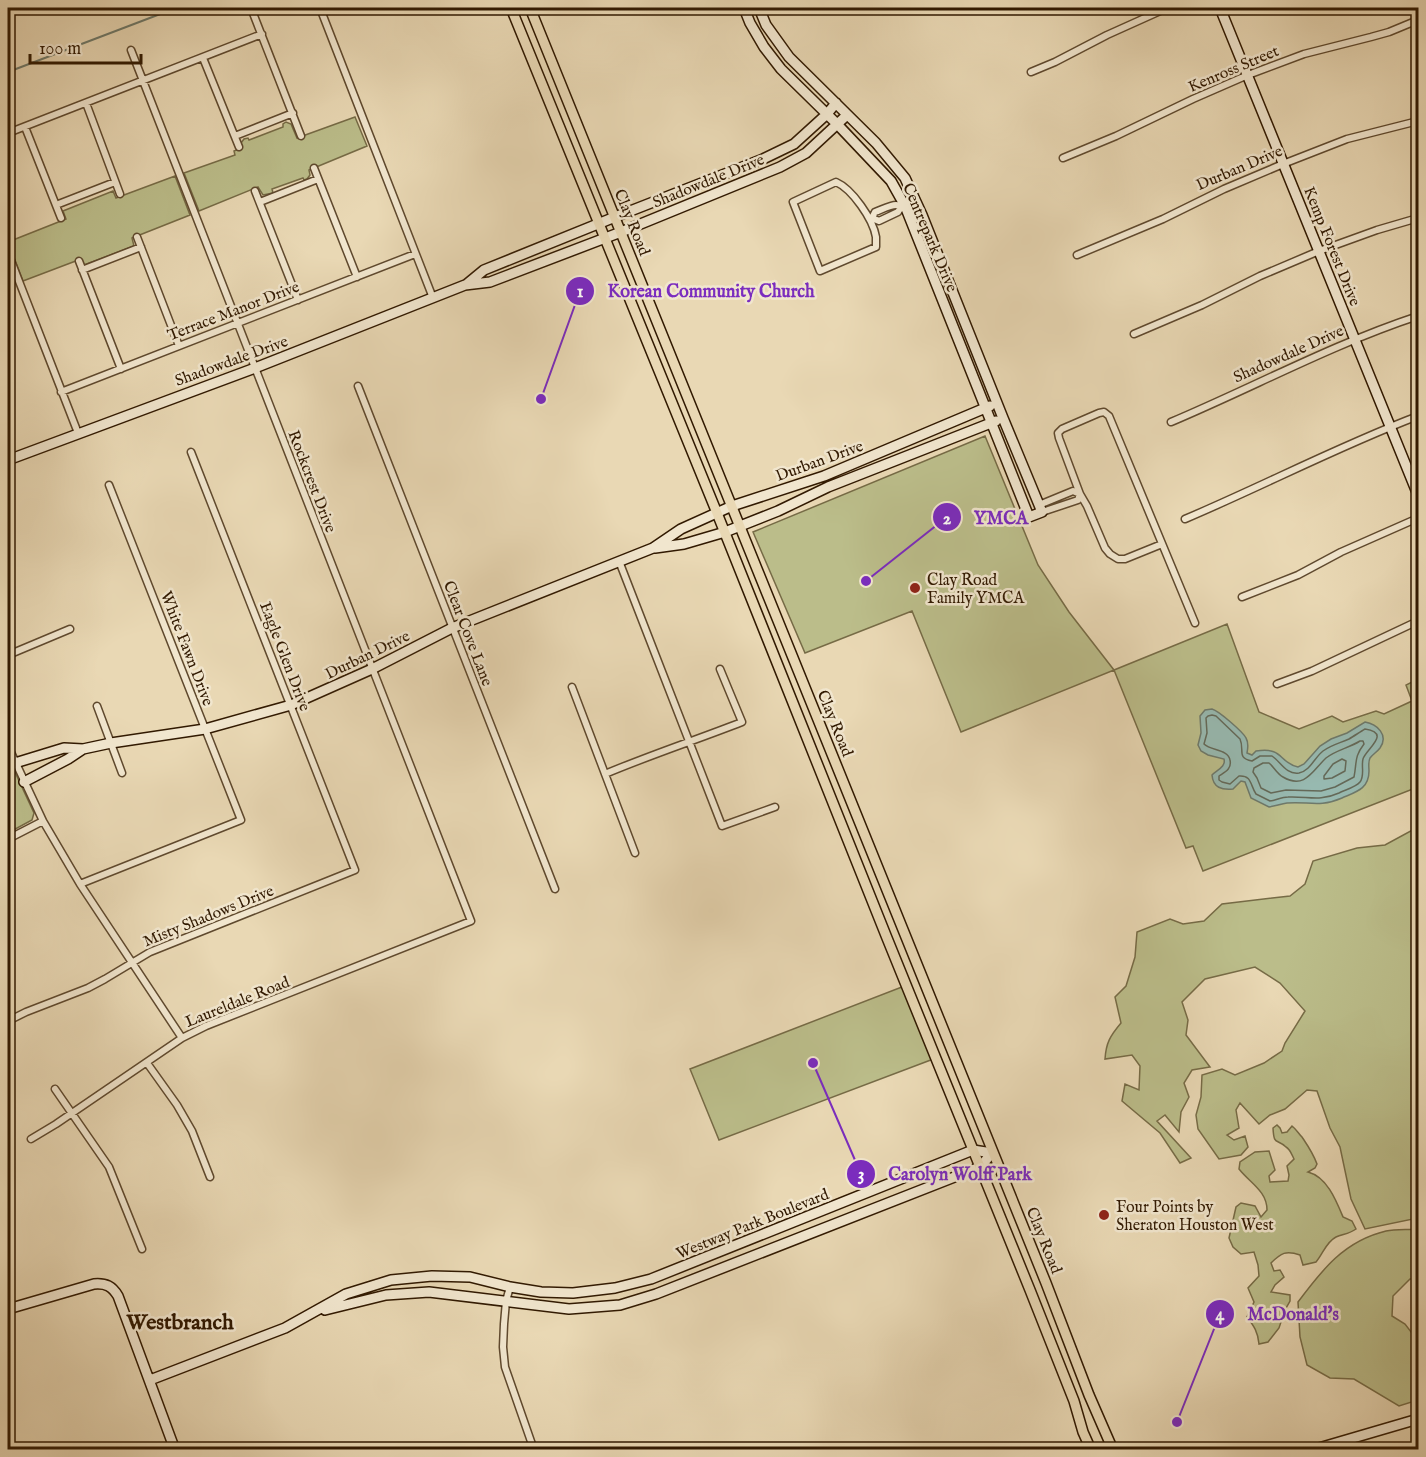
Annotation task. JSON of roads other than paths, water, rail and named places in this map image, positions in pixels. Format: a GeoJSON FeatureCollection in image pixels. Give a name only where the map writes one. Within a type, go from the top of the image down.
{"type":"FeatureCollection","features":[{"type":"Feature","properties":{"kind":"main road","name":"Clay Road"},"geometry":{"type":"LineString","coordinates":[[511,8],[974,1150],[1091,1449]]}},
{"type":"Feature","properties":{"kind":"main road","name":"Clay Road"},"geometry":{"type":"LineString","coordinates":[[530,8],[1046,1283],[1089,1395],[1113,1449]]}},
{"type":"Feature","properties":{"kind":"main road"},"geometry":{"type":"LineString","coordinates":[[534,63],[549,56]]}},
{"type":"Feature","properties":{"kind":"main road"},"geometry":{"type":"LineString","coordinates":[[676,412],[692,407]]}},
{"type":"Feature","properties":{"kind":"main road"},"geometry":{"type":"LineString","coordinates":[[771,647],[787,642]]}},
{"type":"Feature","properties":{"kind":"main road"},"geometry":{"type":"LineString","coordinates":[[818,766],[834,759]]}},
{"type":"Feature","properties":{"kind":"main road"},"geometry":{"type":"LineString","coordinates":[[862,876],[878,868]]}},
{"type":"Feature","properties":{"kind":"main road"},"geometry":{"type":"LineString","coordinates":[[903,975],[919,968]]}},
{"type":"Feature","properties":{"kind":"main road"},"geometry":{"type":"LineString","coordinates":[[1030,1290],[1046,1283]]}},
{"type":"Feature","properties":{"kind":"main road"},"geometry":{"type":"LineString","coordinates":[[1074,1401],[1089,1395]]}},
{"type":"Feature","properties":{"kind":"street"},"geometry":{"type":"LineString","coordinates":[[251,8],[301,136]]}},
{"type":"Feature","properties":{"kind":"street"},"geometry":{"type":"LineString","coordinates":[[320,8],[433,298]]}},
{"type":"Feature","properties":{"kind":"street","name":"Centrepark Drive"},"geometry":{"type":"LineString","coordinates":[[744,8],[759,39],[781,69],[891,181],[946,309],[1029,517],[1040,509],[905,178],[876,143],[789,57],[766,26],[759,8]]}},
{"type":"Feature","properties":{"kind":"street"},"geometry":{"type":"LineString","coordinates":[[1031,72],[1056,62],[1107,34],[1167,8]]}},
{"type":"Feature","properties":{"kind":"street","name":"Kemp Forest Drive"},"geometry":{"type":"LineString","coordinates":[[1220,8],[1419,495]]}},
{"type":"Feature","properties":{"kind":"street","name":"Kenross Street"},"geometry":{"type":"LineString","coordinates":[[1063,158],[1248,75],[1304,54],[1389,32],[1419,20]]}},
{"type":"Feature","properties":{"kind":"street"},"geometry":{"type":"LineString","coordinates":[[759,39],[771,32]]}},
{"type":"Feature","properties":{"kind":"street"},"geometry":{"type":"LineString","coordinates":[[8,134],[262,34]]}},
{"type":"Feature","properties":{"kind":"street","name":"Rockcrest Drive"},"geometry":{"type":"LineString","coordinates":[[131,50],[471,921]]}},
{"type":"Feature","properties":{"kind":"street"},"geometry":{"type":"LineString","coordinates":[[203,58],[239,147]]}},
{"type":"Feature","properties":{"kind":"street"},"geometry":{"type":"LineString","coordinates":[[86,103],[120,194]]}},
{"type":"Feature","properties":{"kind":"street","name":"Shadowdale Drive"},"geometry":{"type":"LineString","coordinates":[[465,285],[484,270],[763,159],[794,144],[836,103]]}},
{"type":"Feature","properties":{"kind":"street"},"geometry":{"type":"LineString","coordinates":[[235,136],[293,113]]}},
{"type":"Feature","properties":{"kind":"street","name":"Shadowdale Drive"},"geometry":{"type":"LineString","coordinates":[[8,460],[255,368],[465,285],[492,281],[740,184],[806,153],[847,115]]}},
{"type":"Feature","properties":{"kind":"street","name":"Durban Drive"},"geometry":{"type":"LineString","coordinates":[[1077,255],[1163,219],[1224,189],[1283,164],[1347,139],[1419,121]]}},
{"type":"Feature","properties":{"kind":"street"},"geometry":{"type":"LineString","coordinates":[[25,126],[61,218]]}},
{"type":"Feature","properties":{"kind":"street"},"geometry":{"type":"LineString","coordinates":[[314,168],[357,277]]}},
{"type":"Feature","properties":{"kind":"street"},"geometry":{"type":"LineString","coordinates":[[735,170],[740,184]]}},
{"type":"Feature","properties":{"kind":"street"},"geometry":{"type":"LineString","coordinates":[[260,202],[318,179]]}},
{"type":"Feature","properties":{"kind":"street"},"geometry":{"type":"LineString","coordinates":[[56,205],[115,182]]}},
{"type":"Feature","properties":{"kind":"street"},"geometry":{"type":"LineString","coordinates":[[871,219],[843,185],[836,182],[793,202],[820,271],[876,247],[871,219],[875,212],[895,205],[903,206],[915,199]]}},
{"type":"Feature","properties":{"kind":"street"},"geometry":{"type":"LineString","coordinates":[[255,191],[298,300]]}},
{"type":"Feature","properties":{"kind":"street"},"geometry":{"type":"LineString","coordinates":[[1134,334],[1319,251],[1419,218]]}},
{"type":"Feature","properties":{"kind":"street"},"geometry":{"type":"LineString","coordinates":[[137,237],[179,346]]}},
{"type":"Feature","properties":{"kind":"street"},"geometry":{"type":"LineString","coordinates":[[82,270],[141,247]]}},
{"type":"Feature","properties":{"kind":"street"},"geometry":{"type":"LineString","coordinates":[[8,253],[78,434]]}},
{"type":"Feature","properties":{"kind":"street","name":"Terrace Manor Drive"},"geometry":{"type":"LineString","coordinates":[[61,392],[415,254]]}},
{"type":"Feature","properties":{"kind":"street"},"geometry":{"type":"LineString","coordinates":[[79,261],[121,369]]}},
{"type":"Feature","properties":{"kind":"street"},"geometry":{"type":"LineString","coordinates":[[946,309],[957,304]]}},
{"type":"Feature","properties":{"kind":"street","name":"Shadowdale Drive"},"geometry":{"type":"LineString","coordinates":[[1171,422],[1354,339],[1419,316]]}},
{"type":"Feature","properties":{"kind":"street","name":"Clear Cove Lane"},"geometry":{"type":"LineString","coordinates":[[358,386],[555,890]]}},
{"type":"Feature","properties":{"kind":"street","name":"Durban Drive"},"geometry":{"type":"LineString","coordinates":[[15,763],[64,748],[83,749],[205,729],[291,705],[372,669],[452,628],[653,548],[681,529],[732,506],[824,476],[997,403]]}},
{"type":"Feature","properties":{"kind":"street"},"geometry":{"type":"LineString","coordinates":[[1162,544],[1125,559],[1118,559],[1110,555],[1080,494],[1058,433],[1099,412],[1104,412],[1109,416],[1195,623]]}},
{"type":"Feature","properties":{"kind":"street"},"geometry":{"type":"LineString","coordinates":[[1185,519],[1344,447],[1419,416]]}},
{"type":"Feature","properties":{"kind":"street","name":"Durban Drive"},"geometry":{"type":"LineString","coordinates":[[653,548],[684,544],[724,532],[778,511],[828,487],[1003,418]]}},
{"type":"Feature","properties":{"kind":"street","name":"Eagle Glen Drive"},"geometry":{"type":"LineString","coordinates":[[191,453],[355,870]]}},
{"type":"Feature","properties":{"kind":"street","name":"White Fawn Drive"},"geometry":{"type":"LineString","coordinates":[[80,884],[241,820],[110,485]]}},
{"type":"Feature","properties":{"kind":"street"},"geometry":{"type":"LineString","coordinates":[[1040,509],[1059,496],[1073,491],[1080,494]]}},
{"type":"Feature","properties":{"kind":"street"},"geometry":{"type":"LineString","coordinates":[[1040,509],[1078,500],[1080,494]]}},
{"type":"Feature","properties":{"kind":"street"},"geometry":{"type":"LineString","coordinates":[[1059,496],[1063,505]]}},
{"type":"Feature","properties":{"kind":"street"},"geometry":{"type":"LineString","coordinates":[[1242,597],[1298,575],[1341,552],[1419,518]]}},
{"type":"Feature","properties":{"kind":"street"},"geometry":{"type":"LineString","coordinates":[[619,561],[722,826],[774,807]]}},
{"type":"Feature","properties":{"kind":"street"},"geometry":{"type":"LineString","coordinates":[[1276,684],[1312,671],[1419,621]]}},
{"type":"Feature","properties":{"kind":"street"},"geometry":{"type":"LineString","coordinates":[[8,655],[70,629]]}},
{"type":"Feature","properties":{"kind":"street"},"geometry":{"type":"LineString","coordinates":[[605,774],[741,722],[720,669]]}},
{"type":"Feature","properties":{"kind":"street"},"geometry":{"type":"LineString","coordinates":[[572,687],[635,853]]}},
{"type":"Feature","properties":{"kind":"street"},"geometry":{"type":"LineString","coordinates":[[97,706],[122,773]]}},
{"type":"Feature","properties":{"kind":"street"},"geometry":{"type":"LineString","coordinates":[[8,746],[43,821],[80,884],[182,1038]]}},
{"type":"Feature","properties":{"kind":"street","name":"Durban Drive"},"geometry":{"type":"LineString","coordinates":[[24,782],[83,749]]}},
{"type":"Feature","properties":{"kind":"street"},"geometry":{"type":"LineString","coordinates":[[8,839],[43,821]]}},
{"type":"Feature","properties":{"kind":"street","name":"Misty Shadows Drive"},"geometry":{"type":"LineString","coordinates":[[8,1021],[88,988],[150,952],[355,870]]}},
{"type":"Feature","properties":{"kind":"street","name":"Laureldale Road"},"geometry":{"type":"LineString","coordinates":[[31,1139],[182,1038],[206,1026],[471,921]]}},
{"type":"Feature","properties":{"kind":"street"},"geometry":{"type":"LineString","coordinates":[[147,1063],[177,1105],[192,1131],[210,1177]]}},
{"type":"Feature","properties":{"kind":"street"},"geometry":{"type":"LineString","coordinates":[[55,1089],[109,1167],[142,1249]]}},
{"type":"Feature","properties":{"kind":"street"},"geometry":{"type":"LineString","coordinates":[[974,1150],[992,1153]]}},
{"type":"Feature","properties":{"kind":"street","name":"Westway Park Boulevard"},"geometry":{"type":"LineString","coordinates":[[150,1380],[276,1332],[314,1313],[346,1293],[391,1280],[432,1276],[470,1277],[541,1292],[573,1293],[615,1288],[651,1279],[974,1150]]}},
{"type":"Feature","properties":{"kind":"street","name":"Westway Park Boulevard"},"geometry":{"type":"LineString","coordinates":[[314,1313],[386,1295],[429,1292],[569,1309],[620,1305],[656,1294],[980,1167],[992,1153]]}},
{"type":"Feature","properties":{"kind":"street"},"geometry":{"type":"LineString","coordinates":[[8,1309],[94,1284],[103,1283],[110,1287],[118,1296],[175,1449]]}},
{"type":"Feature","properties":{"kind":"street"},"geometry":{"type":"LineString","coordinates":[[510,1287],[506,1301],[503,1347],[505,1368],[534,1449]]}},
{"type":"Feature","properties":{"kind":"street"},"geometry":{"type":"LineString","coordinates":[[1312,1449],[1419,1419]]}},
{"type":"Feature","properties":{"kind":"water"},"geometry":{"type":"Polygon","coordinates":[[[1212,709],[1225,717],[1244,735],[1248,744],[1247,753],[1252,755],[1256,751],[1272,751],[1291,765],[1298,767],[1304,764],[1320,746],[1365,722],[1374,725],[1380,731],[1383,739],[1379,749],[1370,758],[1367,782],[1357,792],[1327,803],[1287,803],[1269,807],[1251,798],[1245,782],[1241,781],[1233,789],[1222,788],[1214,783],[1212,775],[1222,766],[1224,759],[1208,755],[1201,751],[1198,745],[1201,733],[1200,716],[1205,710],[1212,709]]]}},
{"type":"Feature","properties":{"kind":"waterway"},"geometry":{"type":"LineString","coordinates":[[8,72],[176,8]]}},
{"type":"Feature","properties":{"kind":"place","name":"Korean Community Church"},"geometry":{"type":"Point","coordinates":[541,399]}},
{"type":"Feature","properties":{"kind":"place","name":"YMCA"},"geometry":{"type":"Point","coordinates":[866,581]}},
{"type":"Feature","properties":{"kind":"place","name":"Clay Road Family YMCA"},"geometry":{"type":"Point","coordinates":[915,588]}},
{"type":"Feature","properties":{"kind":"place","name":"Carolyn Wolff Park"},"geometry":{"type":"Point","coordinates":[813,1063]}},
{"type":"Feature","properties":{"kind":"place","name":"Four Points by Sheraton Houston West"},"geometry":{"type":"Point","coordinates":[1104,1215]}},
{"type":"Feature","properties":{"kind":"place","name":"McDonald's"},"geometry":{"type":"Point","coordinates":[1177,1422]}},
{"type":"Feature","properties":{"kind":"district","name":"Westbranch"},"geometry":{"type":"Point","coordinates":[180,1321]}}]}
